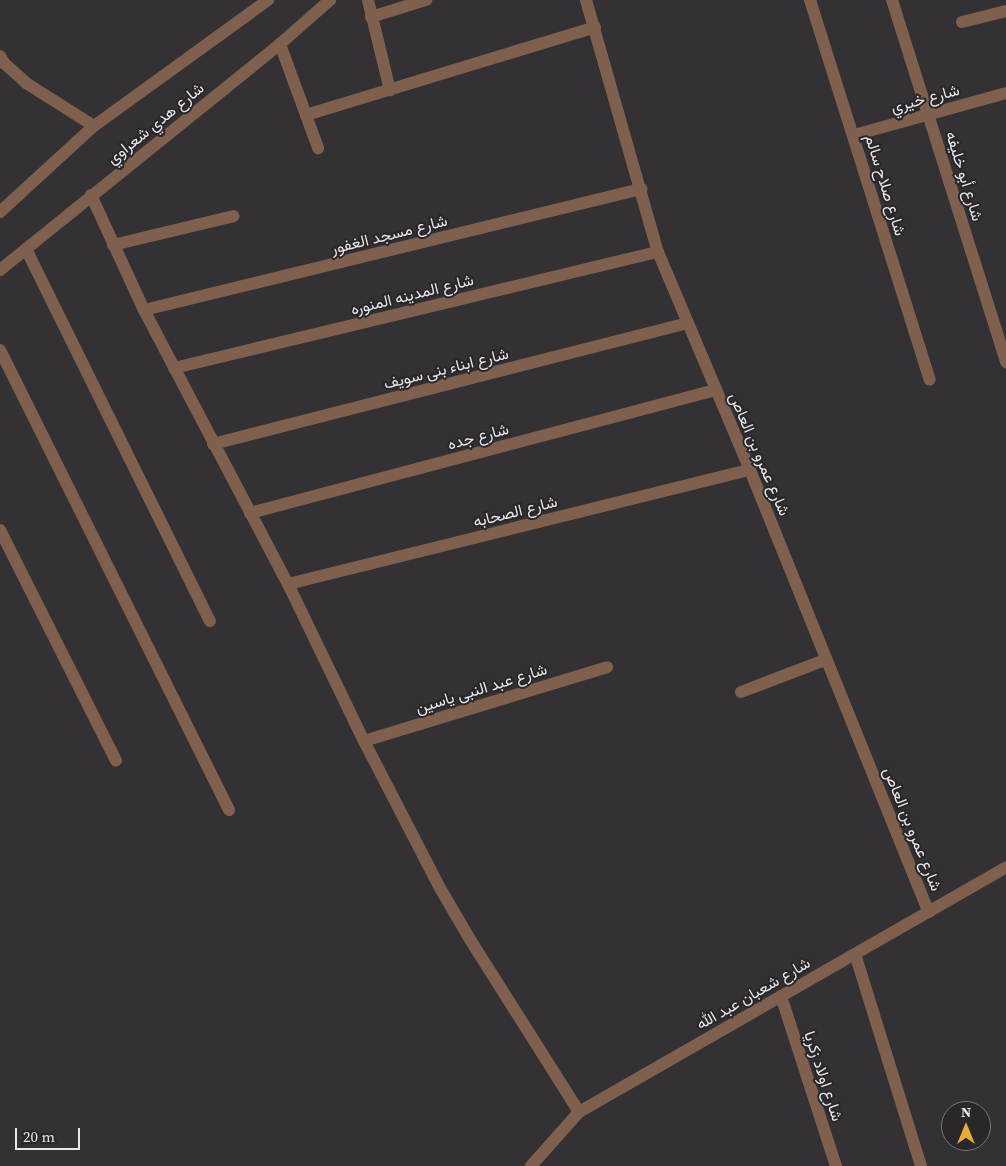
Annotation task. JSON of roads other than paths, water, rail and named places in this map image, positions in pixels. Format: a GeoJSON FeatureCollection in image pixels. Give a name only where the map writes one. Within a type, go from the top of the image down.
{"type":"FeatureCollection","features":[{"type":"Feature","properties":{"kind":"street","name":"شارع هدي شعراوي"},"geometry":{"type":"LineString","coordinates":[[0,212],[94,126],[268,0]]}},
{"type":"Feature","properties":{"kind":"street","name":"شارع هدي شعراوي"},"geometry":{"type":"LineString","coordinates":[[0,270],[280,44],[330,0]]}},
{"type":"Feature","properties":{"kind":"street"},"geometry":{"type":"LineString","coordinates":[[368,0],[390,90]]}},
{"type":"Feature","properties":{"kind":"street"},"geometry":{"type":"LineString","coordinates":[[371,17],[426,0]]}},
{"type":"Feature","properties":{"kind":"street","name":"شارع عمرو بن العاص"},"geometry":{"type":"LineString","coordinates":[[586,0],[658,252],[750,470],[929,912]]}},
{"type":"Feature","properties":{"kind":"street","name":"شارع صلاح سالم"},"geometry":{"type":"LineString","coordinates":[[810,0],[930,380]]}},
{"type":"Feature","properties":{"kind":"street","name":"شارع أبو خليفه"},"geometry":{"type":"LineString","coordinates":[[892,0],[1006,362]]}},
{"type":"Feature","properties":{"kind":"street"},"geometry":{"type":"LineString","coordinates":[[962,22],[1006,11]]}},
{"type":"Feature","properties":{"kind":"street"},"geometry":{"type":"LineString","coordinates":[[306,115],[594,27]]}},
{"type":"Feature","properties":{"kind":"street"},"geometry":{"type":"LineString","coordinates":[[280,44],[318,148]]}},
{"type":"Feature","properties":{"kind":"street"},"geometry":{"type":"LineString","coordinates":[[1,61],[26,83],[94,126]]}},
{"type":"Feature","properties":{"kind":"street","name":"شارع خيري"},"geometry":{"type":"LineString","coordinates":[[854,135],[1006,93]]}},
{"type":"Feature","properties":{"kind":"street","name":"شارع مسجد الغفور"},"geometry":{"type":"LineString","coordinates":[[144,310],[641,189]]}},
{"type":"Feature","properties":{"kind":"street"},"geometry":{"type":"LineString","coordinates":[[92,195],[144,310],[288,584],[364,741],[453,911],[579,1112]]}},
{"type":"Feature","properties":{"kind":"street"},"geometry":{"type":"LineString","coordinates":[[113,245],[234,216]]}},
{"type":"Feature","properties":{"kind":"street"},"geometry":{"type":"LineString","coordinates":[[26,249],[210,620]]}},
{"type":"Feature","properties":{"kind":"street","name":"شارع المدينه المنوره"},"geometry":{"type":"LineString","coordinates":[[174,368],[658,252]]}},
{"type":"Feature","properties":{"kind":"street","name":"شارع ابناء بنى سويف"},"geometry":{"type":"LineString","coordinates":[[213,444],[687,323]]}},
{"type":"Feature","properties":{"kind":"street"},"geometry":{"type":"LineString","coordinates":[[0,350],[229,810]]}},
{"type":"Feature","properties":{"kind":"street","name":"شارع جده"},"geometry":{"type":"LineString","coordinates":[[250,513],[715,390]]}},
{"type":"Feature","properties":{"kind":"street","name":"شارع الصحابه"},"geometry":{"type":"LineString","coordinates":[[288,584],[750,470]]}},
{"type":"Feature","properties":{"kind":"street"},"geometry":{"type":"LineString","coordinates":[[0,530],[116,761]]}},
{"type":"Feature","properties":{"kind":"street"},"geometry":{"type":"LineString","coordinates":[[742,692],[826,660]]}},
{"type":"Feature","properties":{"kind":"street","name":"شارع عبد النبى ياسين"},"geometry":{"type":"LineString","coordinates":[[364,741],[607,667]]}},
{"type":"Feature","properties":{"kind":"street","name":"شارع شعبان عبد الله"},"geometry":{"type":"LineString","coordinates":[[531,1166],[579,1112],[1006,867]]}},
{"type":"Feature","properties":{"kind":"street"},"geometry":{"type":"LineString","coordinates":[[855,954],[921,1166]]}},
{"type":"Feature","properties":{"kind":"street","name":"شارع اولاد زكريا"},"geometry":{"type":"LineString","coordinates":[[781,996],[836,1166]]}}]}
